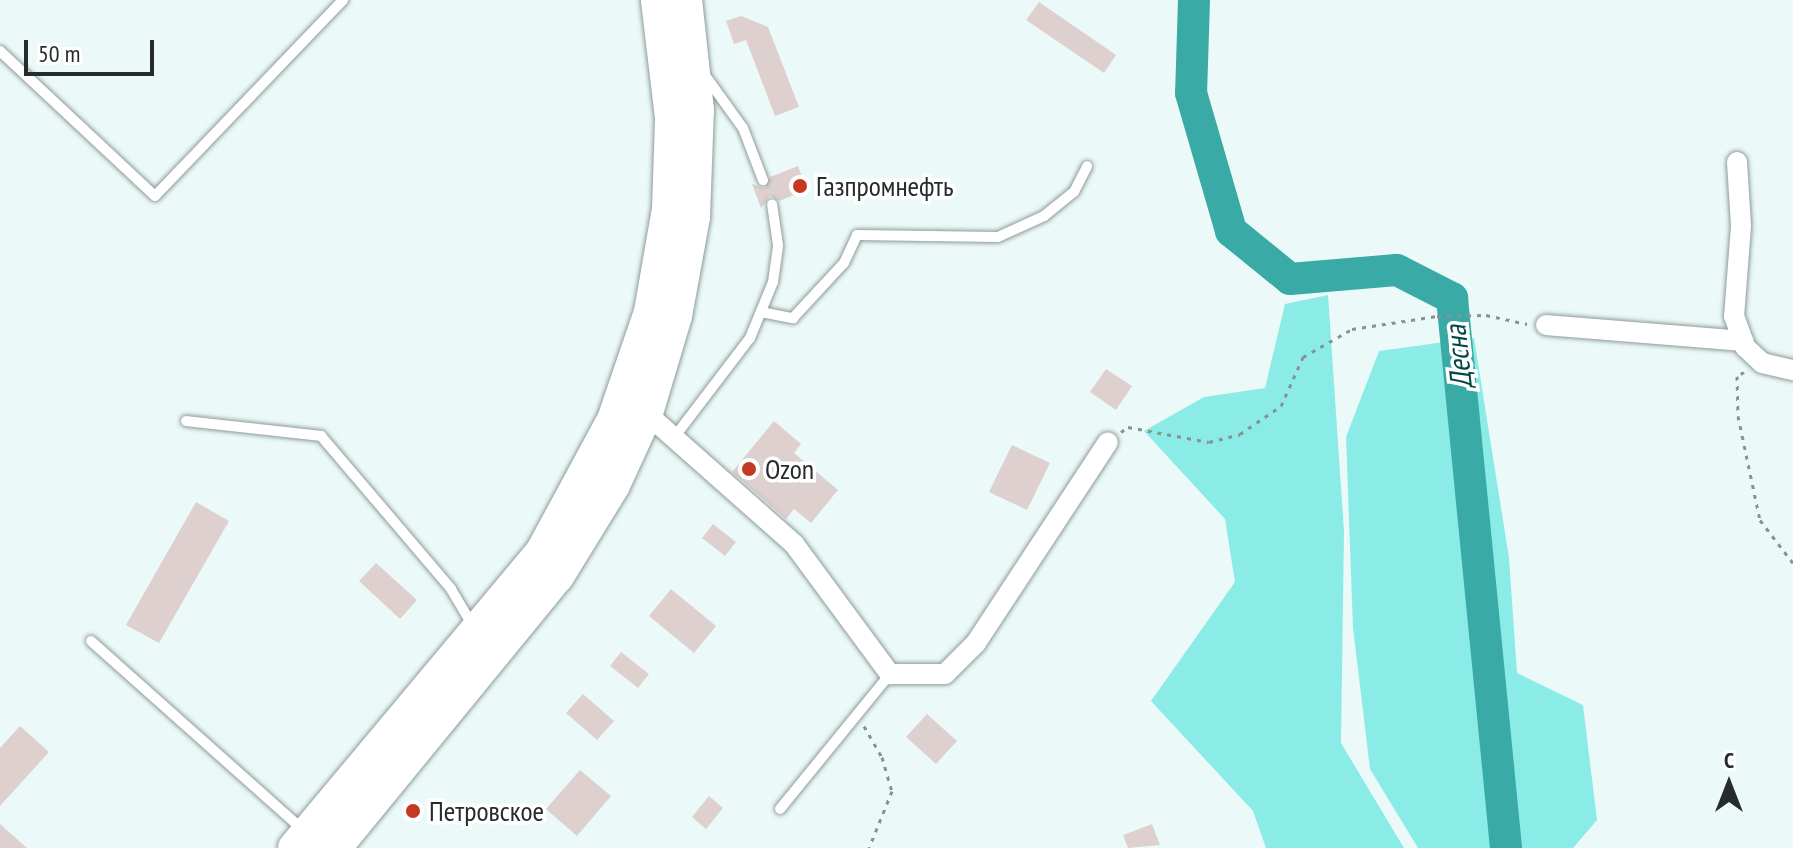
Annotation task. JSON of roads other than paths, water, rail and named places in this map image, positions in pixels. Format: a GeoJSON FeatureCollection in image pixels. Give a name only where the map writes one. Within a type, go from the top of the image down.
{"type":"FeatureCollection","features":[{"type":"Feature","properties":{"kind":"highway"},"geometry":{"type":"LineString","coordinates":[[312,843],[542,553],[590,472],[651,312],[669,209],[672,145],[658,0]]}},
{"type":"Feature","properties":{"kind":"highway"},"geometry":{"type":"LineString","coordinates":[[312,843],[557,576],[613,485],[646,413],[675,316],[689,242],[696,148],[693,58],[685,0]]}},
{"type":"Feature","properties":{"kind":"street"},"geometry":{"type":"LineString","coordinates":[[1737,162],[1741,226],[1734,316],[1743,341],[1762,363],[1793,370]]}},
{"type":"Feature","properties":{"kind":"street"},"geometry":{"type":"LineString","coordinates":[[1546,325],[1743,341]]}},
{"type":"Feature","properties":{"kind":"street"},"geometry":{"type":"LineString","coordinates":[[646,413],[676,435],[704,469],[794,544],[890,674],[945,674],[976,643],[1108,442]]}},
{"type":"Feature","properties":{"kind":"lane"},"geometry":{"type":"LineString","coordinates":[[0,51],[155,196],[343,0]]}},
{"type":"Feature","properties":{"kind":"lane"},"geometry":{"type":"LineString","coordinates":[[693,58],[743,128],[763,180]]}},
{"type":"Feature","properties":{"kind":"lane"},"geometry":{"type":"LineString","coordinates":[[761,312],[793,318],[844,263],[857,235],[998,237],[1044,216],[1074,192],[1087,166]]}},
{"type":"Feature","properties":{"kind":"lane"},"geometry":{"type":"LineString","coordinates":[[676,435],[750,338],[761,312],[773,282],[778,245],[772,204]]}},
{"type":"Feature","properties":{"kind":"lane"},"geometry":{"type":"LineString","coordinates":[[186,421],[321,436],[451,589],[478,634]]}},
{"type":"Feature","properties":{"kind":"lane"},"geometry":{"type":"LineString","coordinates":[[91,641],[312,843]]}},
{"type":"Feature","properties":{"kind":"lane"},"geometry":{"type":"LineString","coordinates":[[780,809],[890,674]]}},
{"type":"Feature","properties":{"kind":"waterway","name":"Десна"},"geometry":{"type":"LineString","coordinates":[[1194,0],[1191,93],[1231,231],[1290,279],[1397,270],[1452,298],[1506,848]]}},
{"type":"Feature","properties":{"kind":"place","name":"Газпромнефть"},"geometry":{"type":"Point","coordinates":[800,186]}},
{"type":"Feature","properties":{"kind":"place","name":"Ozon"},"geometry":{"type":"Point","coordinates":[749,469]}},
{"type":"Feature","properties":{"kind":"place","name":"Петровское"},"geometry":{"type":"Point","coordinates":[413,811]}}]}
